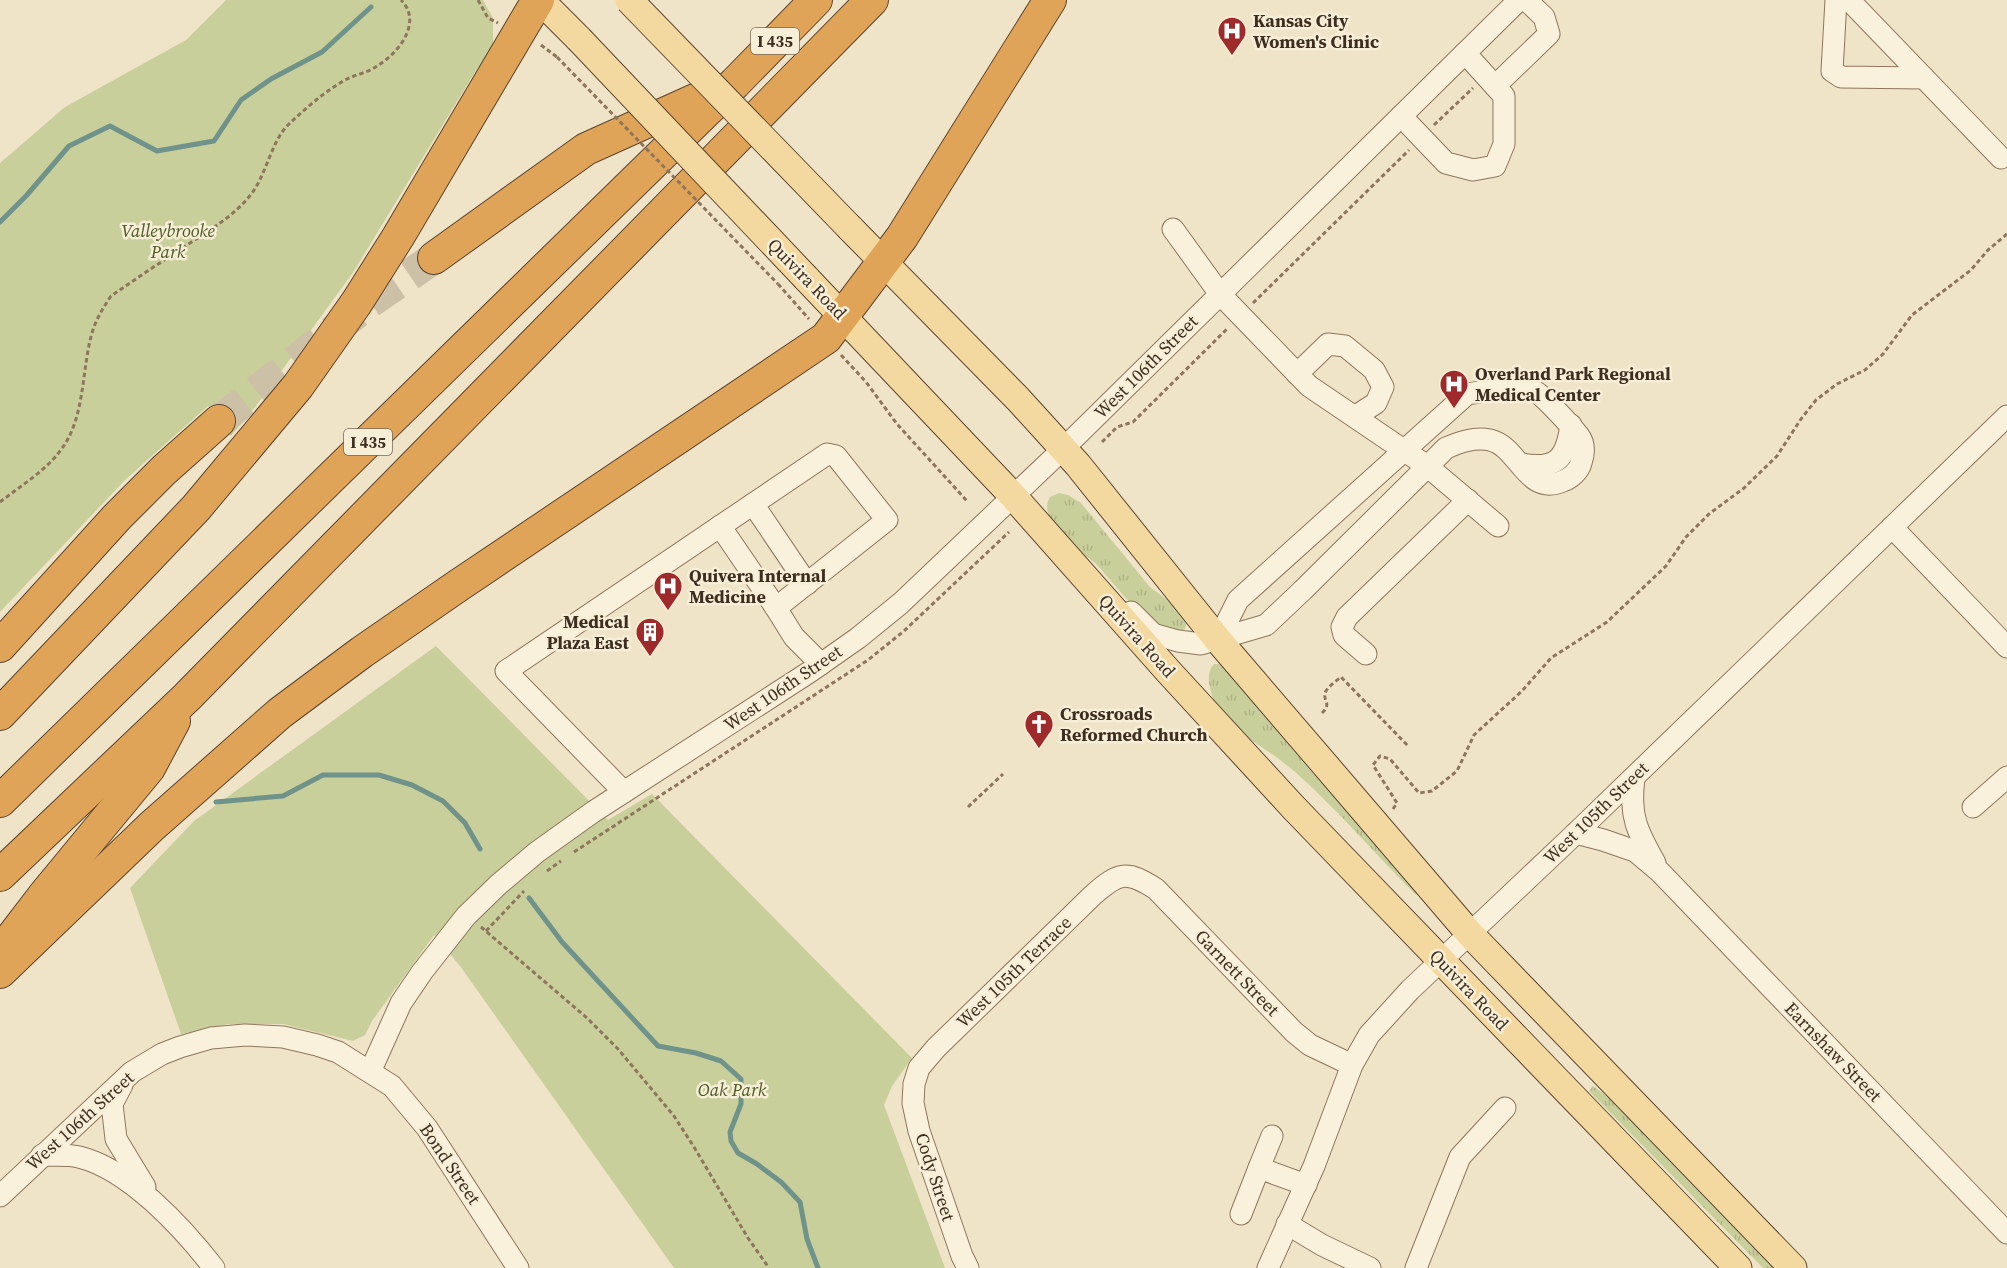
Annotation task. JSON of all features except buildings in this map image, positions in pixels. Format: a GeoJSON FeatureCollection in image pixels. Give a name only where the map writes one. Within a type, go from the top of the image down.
{"type":"FeatureCollection","features":[{"type":"Feature","properties":{"kind":"highway"},"geometry":{"type":"LineString","coordinates":[[0,714],[196,508],[298,387],[357,302],[398,237],[539,0]]}},
{"type":"Feature","properties":{"kind":"highway","name":"I 435"},"geometry":{"type":"LineString","coordinates":[[0,801],[816,0]]}},
{"type":"Feature","properties":{"kind":"highway","name":"I 435"},"geometry":{"type":"LineString","coordinates":[[0,874],[187,697],[872,0]]}},
{"type":"Feature","properties":{"kind":"highway"},"geometry":{"type":"LineString","coordinates":[[0,972],[152,826],[280,713],[362,652],[459,585],[826,338],[908,227],[1050,0]]}},
{"type":"Feature","properties":{"kind":"highway"},"geometry":{"type":"LineString","coordinates":[[434,258],[586,149],[735,82]]}},
{"type":"Feature","properties":{"kind":"highway"},"geometry":{"type":"LineString","coordinates":[[0,646],[117,517],[164,470],[219,421]]}},
{"type":"Feature","properties":{"kind":"highway"},"geometry":{"type":"LineString","coordinates":[[0,953],[45,894],[149,768],[187,697]]}},
{"type":"Feature","properties":{"kind":"main road","name":"Quivira Road"},"geometry":{"type":"LineString","coordinates":[[539,0],[579,39],[1013,495],[1168,671],[1294,808],[1738,1268]]}},
{"type":"Feature","properties":{"kind":"main road"},"geometry":{"type":"LineString","coordinates":[[629,0],[1018,399],[1063,449],[1218,640],[1470,934],[1793,1268]]}},
{"type":"Feature","properties":{"kind":"street","name":"West 106th Street"},"geometry":{"type":"LineString","coordinates":[[0,1196],[132,1072],[162,1054],[180,1047],[211,1038],[245,1035],[283,1037],[338,1052],[370,1072],[401,1003],[466,916],[537,852],[624,792],[821,664],[901,603],[1063,449],[1519,0]]}},
{"type":"Feature","properties":{"kind":"street"},"geometry":{"type":"LineString","coordinates":[[1488,83],[1549,34],[1544,17],[1526,0]]}},
{"type":"Feature","properties":{"kind":"street"},"geometry":{"type":"LineString","coordinates":[[1836,0],[1832,71],[1841,77],[1924,78]]}},
{"type":"Feature","properties":{"kind":"street"},"geometry":{"type":"LineString","coordinates":[[1849,0],[2001,158]]}},
{"type":"Feature","properties":{"kind":"street"},"geometry":{"type":"LineString","coordinates":[[1401,116],[1446,163],[1473,170],[1495,166],[1504,144],[1504,96],[1488,83],[1465,53]]}},
{"type":"Feature","properties":{"kind":"street"},"geometry":{"type":"LineString","coordinates":[[1173,229],[1220,294],[1310,386],[1427,466],[1498,526]]}},
{"type":"Feature","properties":{"kind":"street"},"geometry":{"type":"LineString","coordinates":[[1297,374],[1329,344],[1345,346],[1374,370],[1383,387],[1376,403],[1356,416]]}},
{"type":"Feature","properties":{"kind":"street"},"geometry":{"type":"LineString","coordinates":[[1068,557],[1097,572],[1153,634],[1201,644],[1218,640],[1266,624],[1304,590],[1446,448],[1459,442],[1476,439],[1492,441],[1521,464],[1534,481],[1551,486],[1570,478],[1580,467],[1584,454],[1582,440],[1571,425],[1533,390],[1516,388],[1467,394],[1238,600],[1218,640]]}},
{"type":"Feature","properties":{"kind":"street","name":"West 105th Street"},"geometry":{"type":"LineString","coordinates":[[1268,1268],[1306,1185],[1352,1065],[1369,1035],[1410,990],[1634,778],[2007,416]]}},
{"type":"Feature","properties":{"kind":"street"},"geometry":{"type":"LineString","coordinates":[[624,792],[506,671],[827,454],[836,456],[887,520],[776,608]]}},
{"type":"Feature","properties":{"kind":"street"},"geometry":{"type":"LineString","coordinates":[[1366,654],[1344,635],[1342,627],[1347,617],[1468,500]]}},
{"type":"Feature","properties":{"kind":"street"},"geometry":{"type":"LineString","coordinates":[[753,504],[807,584]]}},
{"type":"Feature","properties":{"kind":"street"},"geometry":{"type":"LineString","coordinates":[[720,526],[794,637],[821,664]]}},
{"type":"Feature","properties":{"kind":"street"},"geometry":{"type":"LineString","coordinates":[[1892,527],[2007,647]]}},
{"type":"Feature","properties":{"kind":"street"},"geometry":{"type":"LineString","coordinates":[[1973,807],[2007,777]]}},
{"type":"Feature","properties":{"kind":"street","name":"Earnshaw Street"},"geometry":{"type":"LineString","coordinates":[[1634,778],[1631,799],[1634,821],[1660,872]]}},
{"type":"Feature","properties":{"kind":"street","name":"Earnshaw Street"},"geometry":{"type":"LineString","coordinates":[[1576,833],[1635,851],[1660,872],[2007,1233]]}},
{"type":"Feature","properties":{"kind":"street","name":"Garnett Street"},"geometry":{"type":"LineString","coordinates":[[1127,875],[1139,878],[1156,889],[1301,1039],[1352,1065]]}},
{"type":"Feature","properties":{"kind":"street","name":"West 105th Terrace"},"geometry":{"type":"LineString","coordinates":[[914,1084],[919,1068],[944,1040],[1093,895],[1112,880],[1127,875]]}},
{"type":"Feature","properties":{"kind":"street","name":"Bond Street"},"geometry":{"type":"LineString","coordinates":[[370,1072],[392,1086],[427,1128],[518,1268]]}},
{"type":"Feature","properties":{"kind":"street"},"geometry":{"type":"LineString","coordinates":[[124,1079],[112,1104],[116,1139],[157,1205]]}},
{"type":"Feature","properties":{"kind":"street","name":"Cody Street"},"geometry":{"type":"LineString","coordinates":[[914,1084],[913,1103],[920,1131],[968,1268]]}},
{"type":"Feature","properties":{"kind":"street"},"geometry":{"type":"LineString","coordinates":[[1416,1268],[1460,1157],[1505,1108]]}},
{"type":"Feature","properties":{"kind":"street"},"geometry":{"type":"LineString","coordinates":[[1242,1214],[1272,1136]]}},
{"type":"Feature","properties":{"kind":"street"},"geometry":{"type":"LineString","coordinates":[[42,1155],[78,1156],[119,1173],[157,1205],[214,1268]]}},
{"type":"Feature","properties":{"kind":"street"},"geometry":{"type":"LineString","coordinates":[[1259,1168],[1306,1185]]}},
{"type":"Feature","properties":{"kind":"street"},"geometry":{"type":"LineString","coordinates":[[1287,1224],[1332,1250],[1370,1268]]}},
{"type":"Feature","properties":{"kind":"path"},"geometry":{"type":"LineString","coordinates":[[0,502],[52,462],[66,442],[76,419],[92,333],[99,313],[111,296],[231,215],[255,188],[279,136],[288,125],[341,81],[379,65],[395,51],[405,39],[411,19],[406,5],[401,0]]}},
{"type":"Feature","properties":{"kind":"path"},"geometry":{"type":"LineString","coordinates":[[478,0],[488,18],[493,20]]}},
{"type":"Feature","properties":{"kind":"path"},"geometry":{"type":"LineString","coordinates":[[538,43],[557,57],[778,284],[808,318]]}},
{"type":"Feature","properties":{"kind":"path"},"geometry":{"type":"LineString","coordinates":[[1432,127],[1488,83]]}},
{"type":"Feature","properties":{"kind":"path"},"geometry":{"type":"LineString","coordinates":[[1250,306],[1410,149]]}},
{"type":"Feature","properties":{"kind":"path"},"geometry":{"type":"LineString","coordinates":[[1393,809],[1397,803],[1373,765],[1374,761],[1380,756],[1390,759],[1419,793],[1432,791],[1457,771],[1474,735],[1522,691],[1551,658],[1607,622],[1666,566],[1686,537],[1709,514],[1743,488],[1777,456],[1816,400],[1837,384],[1865,370],[1883,354],[1912,315],[1971,270],[1988,250],[2007,234]]}},
{"type":"Feature","properties":{"kind":"path"},"geometry":{"type":"LineString","coordinates":[[1102,442],[1117,427],[1133,422],[1235,321]]}},
{"type":"Feature","properties":{"kind":"path"},"geometry":{"type":"LineString","coordinates":[[849,364],[866,382],[897,424],[967,501]]}},
{"type":"Feature","properties":{"kind":"path"},"geometry":{"type":"LineString","coordinates":[[1322,713],[1327,709],[1326,691],[1341,677],[1409,747]]}},
{"type":"Feature","properties":{"kind":"path"},"geometry":{"type":"LineString","coordinates":[[968,807],[1003,774]]}},
{"type":"Feature","properties":{"kind":"path"},"geometry":{"type":"LineString","coordinates":[[466,916],[587,1018],[618,1049],[674,1116],[748,1238],[769,1268]]}},
{"type":"Feature","properties":{"kind":"green space","name":"Valleybrooke Park"},"geometry":{"type":"Polygon","coordinates":[[[226,0],[483,0],[493,18],[493,48],[488,64],[478,67],[354,271],[256,406],[231,436],[208,406],[125,480],[0,612],[0,163],[65,107],[186,40],[226,0]]]}},
{"type":"Feature","properties":{"kind":"green space"},"geometry":{"type":"Polygon","coordinates":[[[1059,493],[1068,495],[1081,503],[1150,587],[1174,605],[1187,623],[1184,631],[1173,632],[1148,620],[1096,564],[1069,545],[1052,522],[1047,509],[1050,497],[1059,493]]]}},
{"type":"Feature","properties":{"kind":"green space","name":"Oak Park"},"geometry":{"type":"Polygon","coordinates":[[[436,646],[608,820],[652,794],[912,1058],[892,1086],[884,1105],[945,1268],[674,1268],[460,966],[434,935],[372,1021],[365,1035],[353,1041],[283,1024],[228,1024],[181,1034],[130,888],[194,821],[436,646]]]}},
{"type":"Feature","properties":{"kind":"green space"},"geometry":{"type":"Polygon","coordinates":[[[1214,664],[1221,664],[1226,669],[1309,769],[1420,891],[1416,895],[1310,786],[1285,763],[1246,736],[1220,711],[1209,681],[1209,674],[1214,664]]]}},
{"type":"Feature","properties":{"kind":"green space"},"geometry":{"type":"Polygon","coordinates":[[[1593,1086],[1633,1116],[1779,1268],[1763,1268],[1589,1091],[1593,1086]]]}},
{"type":"Feature","properties":{"kind":"waterway"},"geometry":{"type":"LineString","coordinates":[[0,222],[69,146],[110,126],[157,151],[214,141],[241,100],[271,79],[322,52],[371,7]]}},
{"type":"Feature","properties":{"kind":"waterway"},"geometry":{"type":"LineString","coordinates":[[216,802],[283,796],[323,775],[379,775],[412,785],[443,801],[465,823],[480,849]]}},
{"type":"Feature","properties":{"kind":"waterway"},"geometry":{"type":"LineString","coordinates":[[529,898],[562,942],[658,1046],[696,1053],[721,1061],[741,1079],[741,1104],[730,1132],[731,1141],[738,1153],[781,1182],[800,1202],[807,1239],[818,1268]]}},
{"type":"Feature","properties":{"kind":"tunnel"},"geometry":{"type":"LineString","coordinates":[[219,421],[370,302],[434,258]]}},
{"type":"Feature","properties":{"kind":"place","name":"Kansas City Women's Clinic"},"geometry":{"type":"Point","coordinates":[1232,56]}},
{"type":"Feature","properties":{"kind":"place","name":"Overland Park Regional Medical Center"},"geometry":{"type":"Point","coordinates":[1454,410]}},
{"type":"Feature","properties":{"kind":"place","name":"Quivera Internal Medicine"},"geometry":{"type":"Point","coordinates":[668,612]}},
{"type":"Feature","properties":{"kind":"place","name":"Medical Plaza East"},"geometry":{"type":"Point","coordinates":[650,658]}},
{"type":"Feature","properties":{"kind":"place","name":"Crossroads Reformed Church"},"geometry":{"type":"Point","coordinates":[1039,750]}}]}
